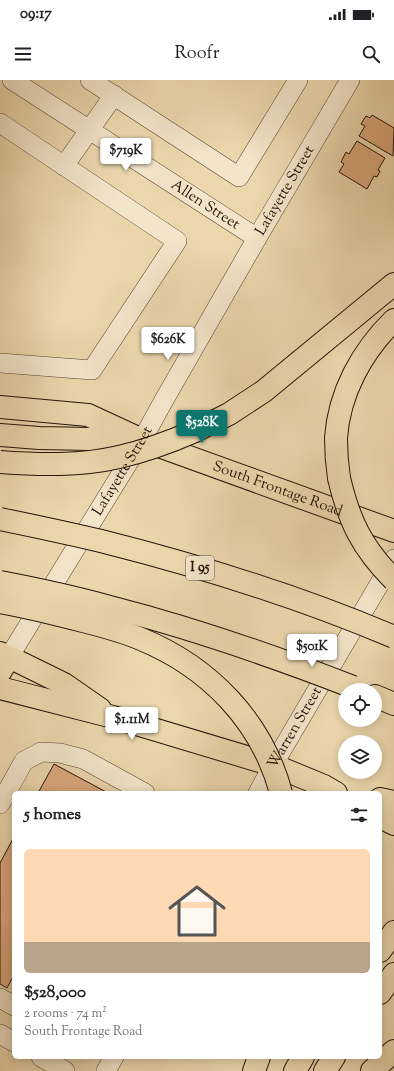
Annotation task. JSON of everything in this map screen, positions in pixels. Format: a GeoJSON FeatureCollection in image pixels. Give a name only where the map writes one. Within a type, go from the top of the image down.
{"type":"FeatureCollection","features":[{"type":"Feature","properties":{"kind":"main road"},"geometry":{"type":"LineString","coordinates":[[0,462],[64,464],[118,457],[149,449],[195,431],[229,414],[264,391],[394,284]]}},
{"type":"Feature","properties":{"kind":"main road"},"geometry":{"type":"LineString","coordinates":[[394,320],[373,344],[358,367],[348,387],[338,419],[336,439],[336,459],[339,478],[349,515],[367,548],[377,562],[394,580]]}},
{"type":"Feature","properties":{"kind":"main road","name":"South Frontage Road"},"geometry":{"type":"LineString","coordinates":[[0,407],[88,415],[142,440],[394,532]]}},
{"type":"Feature","properties":{"kind":"main road"},"geometry":{"type":"LineString","coordinates":[[0,435],[39,438],[142,440]]}},
{"type":"Feature","properties":{"kind":"main road","name":"I 95"},"geometry":{"type":"LineString","coordinates":[[0,519],[101,541],[174,560],[290,598],[394,637]]}},
{"type":"Feature","properties":{"kind":"main road"},"geometry":{"type":"LineString","coordinates":[[0,582],[45,591],[171,624],[295,664],[342,683]]}},
{"type":"Feature","properties":{"kind":"main road"},"geometry":{"type":"LineString","coordinates":[[0,602],[118,630],[158,646],[192,667],[222,691],[234,703],[246,719],[266,752],[280,791]]}},
{"type":"Feature","properties":{"kind":"main road"},"geometry":{"type":"LineString","coordinates":[[3,661],[64,684],[113,718]]}},
{"type":"Feature","properties":{"kind":"main road"},"geometry":{"type":"LineString","coordinates":[[0,688],[113,718],[273,765],[330,790]]}},
{"type":"Feature","properties":{"kind":"main road"},"geometry":{"type":"LineString","coordinates":[[382,699],[394,704]]}},
{"type":"Feature","properties":{"kind":"main road"},"geometry":{"type":"LineString","coordinates":[[382,799],[394,802]]}},
{"type":"Feature","properties":{"kind":"main road"},"geometry":{"type":"LineString","coordinates":[[382,818],[394,824]]}},
{"type":"Feature","properties":{"kind":"main road"},"geometry":{"type":"LineString","coordinates":[[382,948],[394,932]]}},
{"type":"Feature","properties":{"kind":"main road"},"geometry":{"type":"LineString","coordinates":[[382,990],[394,974]]}},
{"type":"Feature","properties":{"kind":"main road"},"geometry":{"type":"LineString","coordinates":[[372,1071],[392,1052]]}},
{"type":"Feature","properties":{"kind":"main road"},"geometry":{"type":"LineString","coordinates":[[254,1071],[258,1059]]}},
{"type":"Feature","properties":{"kind":"main road"},"geometry":{"type":"LineString","coordinates":[[295,1071],[303,1059]]}},
{"type":"Feature","properties":{"kind":"main road"},"geometry":{"type":"LineString","coordinates":[[325,1071],[333,1059]]}},
{"type":"Feature","properties":{"kind":"street","name":"Allen Street"},"geometry":{"type":"LineString","coordinates":[[12,80],[257,238]]}},
{"type":"Feature","properties":{"kind":"street"},"geometry":{"type":"LineString","coordinates":[[90,80],[239,177],[298,80]]}},
{"type":"Feature","properties":{"kind":"street","name":"Lafayette Street"},"geometry":{"type":"LineString","coordinates":[[3,661],[142,440],[257,238],[350,80]]}},
{"type":"Feature","properties":{"kind":"street"},"geometry":{"type":"LineString","coordinates":[[64,166],[114,95]]}},
{"type":"Feature","properties":{"kind":"street"},"geometry":{"type":"LineString","coordinates":[[0,123],[177,241],[92,370],[0,363]]}},
{"type":"Feature","properties":{"kind":"street","name":"Warren Street"},"geometry":{"type":"LineString","coordinates":[[259,791],[394,559]]}},
{"type":"Feature","properties":{"kind":"street"},"geometry":{"type":"LineString","coordinates":[[0,804],[24,761],[41,752],[60,753],[83,759],[141,791]]}},
{"type":"Feature","properties":{"kind":"street"},"geometry":{"type":"LineString","coordinates":[[0,998],[12,1005]]}},
{"type":"Feature","properties":{"kind":"street"},"geometry":{"type":"LineString","coordinates":[[44,1059],[65,1071]]}},
{"type":"Feature","properties":{"kind":"street"},"geometry":{"type":"LineString","coordinates":[[106,1071],[113,1059]]}},
{"type":"Feature","properties":{"kind":"building"},"geometry":{"type":"Polygon","coordinates":[[[372,115],[394,128],[393,156],[359,136],[365,126],[361,124],[366,116],[370,118],[372,115]]]}},
{"type":"Feature","properties":{"kind":"building"},"geometry":{"type":"Polygon","coordinates":[[[357,141],[385,158],[378,170],[380,171],[377,177],[374,176],[367,189],[339,172],[344,164],[341,162],[346,152],[349,154],[357,141]]]}},
{"type":"Feature","properties":{"kind":"building"},"geometry":{"type":"Polygon","coordinates":[[[54,764],[104,791],[39,791],[54,764]]]}},
{"type":"Feature","properties":{"kind":"building"},"geometry":{"type":"Polygon","coordinates":[[[12,841],[12,979],[7,988],[0,984],[0,863],[12,841]]]}}]}
